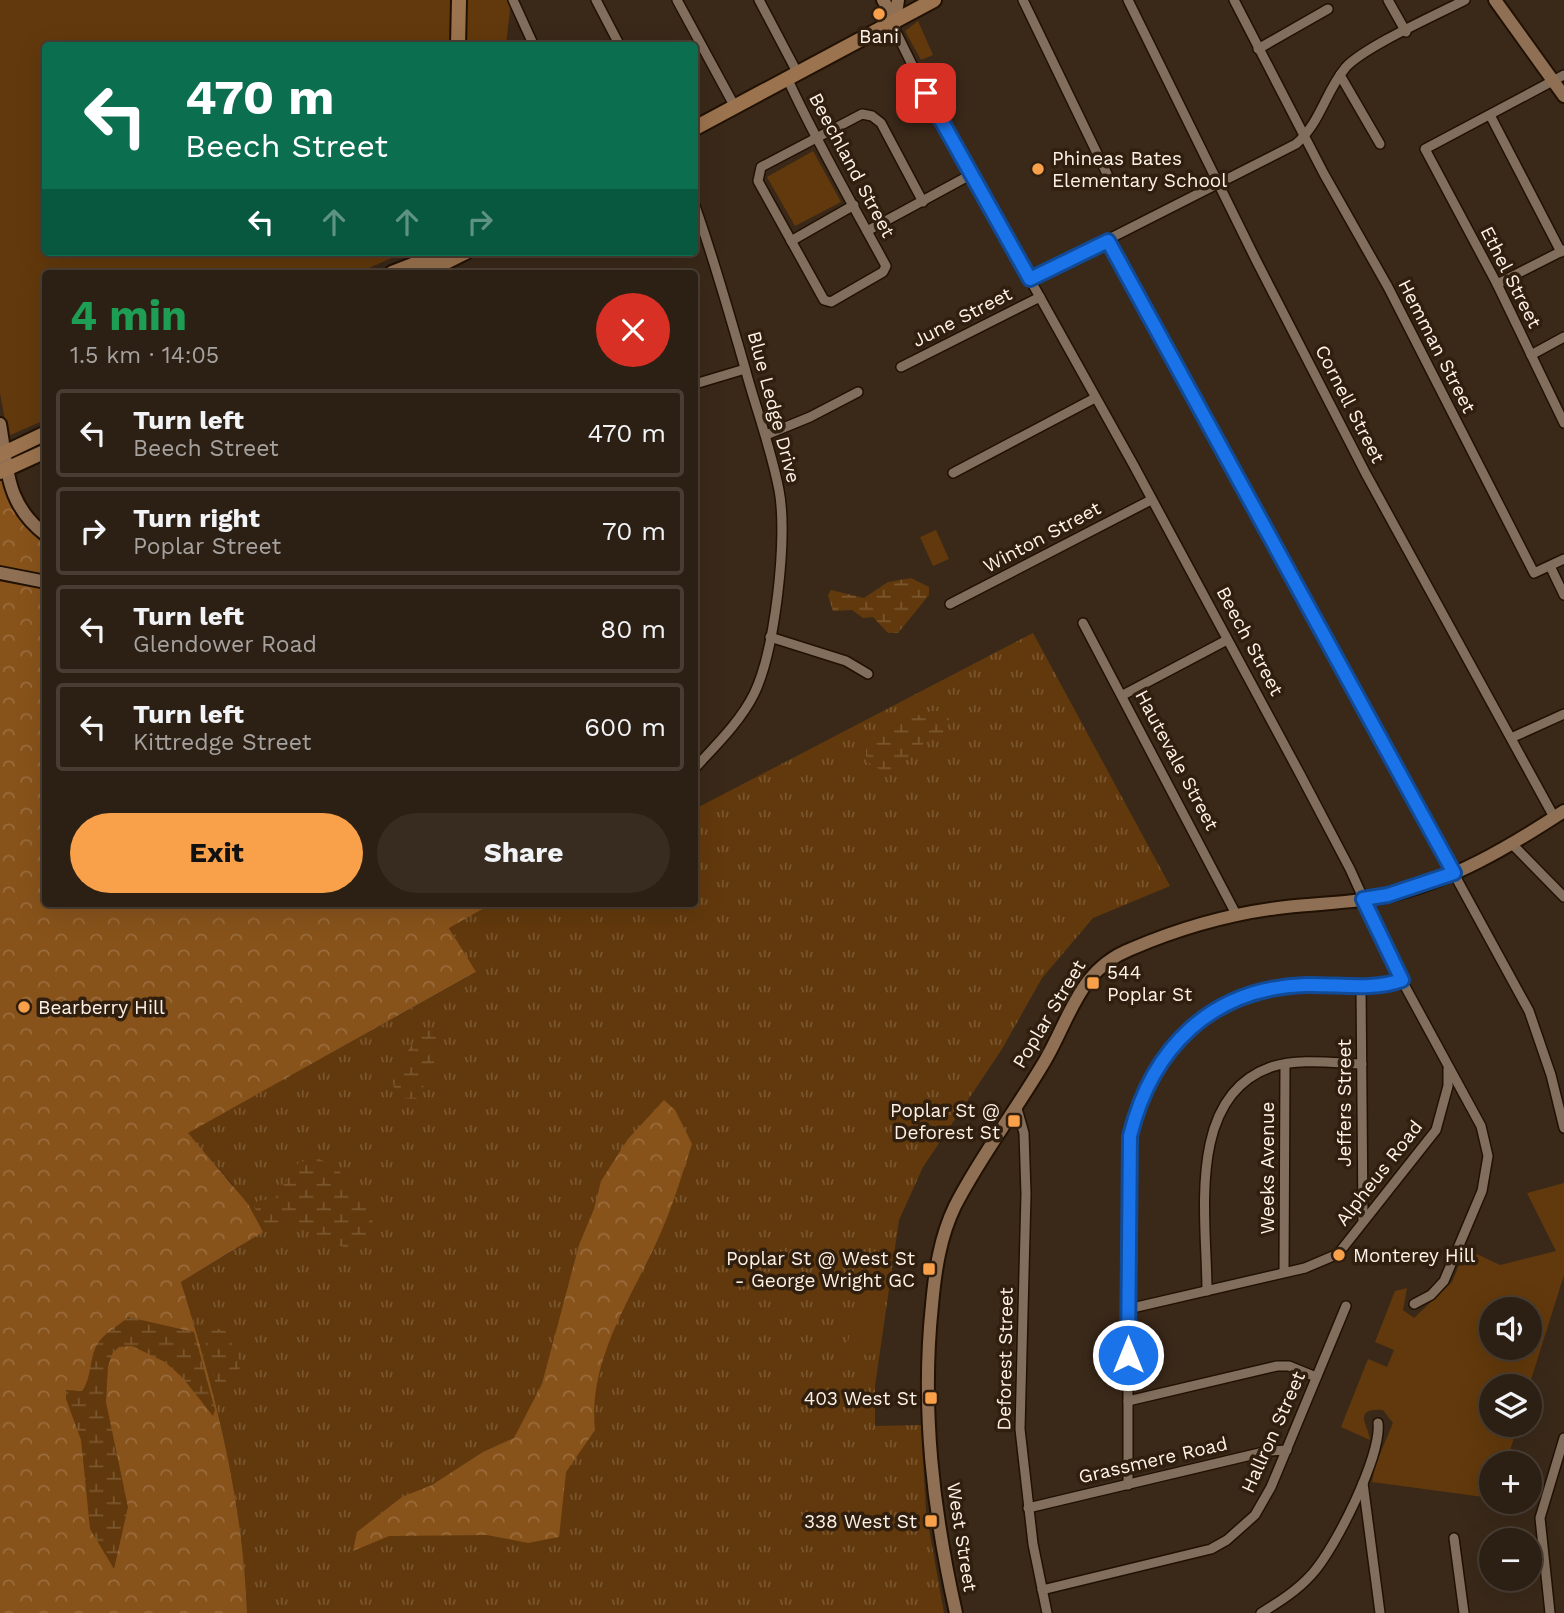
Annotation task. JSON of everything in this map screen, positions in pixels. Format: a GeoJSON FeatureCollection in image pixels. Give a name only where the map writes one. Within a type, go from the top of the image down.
{"type":"FeatureCollection","features":[{"type":"Feature","properties":{"kind":"main road"},"geometry":{"type":"LineString","coordinates":[[458,42],[459,0]]}},
{"type":"Feature","properties":{"kind":"main road"},"geometry":{"type":"LineString","coordinates":[[698,126],[934,0]]}},
{"type":"Feature","properties":{"kind":"main road"},"geometry":{"type":"LineString","coordinates":[[411,263],[445,262]]}},
{"type":"Feature","properties":{"kind":"main road"},"geometry":{"type":"LineString","coordinates":[[3,454],[42,435]]}},
{"type":"Feature","properties":{"kind":"main road"},"geometry":{"type":"LineString","coordinates":[[3,471],[42,453]]}},
{"type":"Feature","properties":{"kind":"street"},"geometry":{"type":"LineString","coordinates":[[513,0],[532,42]]}},
{"type":"Feature","properties":{"kind":"street"},"geometry":{"type":"LineString","coordinates":[[596,0],[618,42]]}},
{"type":"Feature","properties":{"kind":"street"},"geometry":{"type":"LineString","coordinates":[[677,0],[735,107]]}},
{"type":"Feature","properties":{"kind":"street","name":"Beechland Street"},"geometry":{"type":"LineString","coordinates":[[759,0],[818,136],[886,266],[883,272],[831,302],[824,300],[791,241]]}},
{"type":"Feature","properties":{"kind":"street","name":"Beech Street"},"geometry":{"type":"LineString","coordinates":[[883,0],[895,20],[896,32],[926,93],[1313,798],[1402,980],[1483,1133],[1488,1156],[1488,1173],[1444,1281],[1431,1295],[1414,1304]]}},
{"type":"Feature","properties":{"kind":"street"},"geometry":{"type":"LineString","coordinates":[[895,20],[898,0]]}},
{"type":"Feature","properties":{"kind":"street"},"geometry":{"type":"LineString","coordinates":[[1023,0],[1108,176]]}},
{"type":"Feature","properties":{"kind":"street","name":"Cornell Street"},"geometry":{"type":"LineString","coordinates":[[1128,0],[1366,474],[1511,738],[1559,814]]}},
{"type":"Feature","properties":{"kind":"street","name":"Hemman Street"},"geometry":{"type":"LineString","coordinates":[[1234,0],[1304,137],[1388,287],[1534,573],[1550,566]]}},
{"type":"Feature","properties":{"kind":"street"},"geometry":{"type":"LineString","coordinates":[[1388,0],[1406,32]]}},
{"type":"Feature","properties":{"kind":"street"},"geometry":{"type":"LineString","coordinates":[[1030,279],[1219,184],[1304,137],[1317,123],[1331,87],[1360,56],[1465,0]]}},
{"type":"Feature","properties":{"kind":"street"},"geometry":{"type":"LineString","coordinates":[[1495,0],[1558,78],[1564,96]]}},
{"type":"Feature","properties":{"kind":"street"},"geometry":{"type":"LineString","coordinates":[[1258,49],[1328,9]]}},
{"type":"Feature","properties":{"kind":"street"},"geometry":{"type":"LineString","coordinates":[[1340,75],[1380,144]]}},
{"type":"Feature","properties":{"kind":"street"},"geometry":{"type":"LineString","coordinates":[[1497,284],[1562,251],[1490,115],[1558,78]]}},
{"type":"Feature","properties":{"kind":"street"},"geometry":{"type":"LineString","coordinates":[[854,205],[791,241],[758,181],[761,167],[862,114],[877,119],[923,202]]}},
{"type":"Feature","properties":{"kind":"street","name":"Ethel Street"},"geometry":{"type":"LineString","coordinates":[[1490,115],[1425,149],[1497,284],[1564,423]]}},
{"type":"Feature","properties":{"kind":"street"},"geometry":{"type":"LineString","coordinates":[[867,231],[972,174]]}},
{"type":"Feature","properties":{"kind":"street","name":"Blue Ledge Drive"},"geometry":{"type":"LineString","coordinates":[[698,214],[715,262],[766,435],[781,499],[779,577],[762,673],[747,708],[698,765]]}},
{"type":"Feature","properties":{"kind":"street"},"geometry":{"type":"LineString","coordinates":[[1108,241],[1538,1031],[1564,1128]]}},
{"type":"Feature","properties":{"kind":"street","name":"June Street"},"geometry":{"type":"LineString","coordinates":[[901,367],[1040,297]]}},
{"type":"Feature","properties":{"kind":"street"},"geometry":{"type":"LineString","coordinates":[[1531,355],[1564,337]]}},
{"type":"Feature","properties":{"kind":"street"},"geometry":{"type":"LineString","coordinates":[[698,383],[745,369]]}},
{"type":"Feature","properties":{"kind":"street"},"geometry":{"type":"LineString","coordinates":[[766,435],[810,417],[858,391]]}},
{"type":"Feature","properties":{"kind":"street"},"geometry":{"type":"LineString","coordinates":[[953,473],[1095,398]]}},
{"type":"Feature","properties":{"kind":"street"},"geometry":{"type":"LineString","coordinates":[[0,424],[3,471],[26,518],[42,532]]}},
{"type":"Feature","properties":{"kind":"street","name":"Winton Street"},"geometry":{"type":"LineString","coordinates":[[950,604],[1150,500]]}},
{"type":"Feature","properties":{"kind":"street"},"geometry":{"type":"LineString","coordinates":[[1564,559],[1550,566],[1564,595]]}},
{"type":"Feature","properties":{"kind":"street"},"geometry":{"type":"LineString","coordinates":[[0,573],[42,581]]}},
{"type":"Feature","properties":{"kind":"street","name":"Hautevale Street"},"geometry":{"type":"LineString","coordinates":[[1083,623],[1237,916]]}},
{"type":"Feature","properties":{"kind":"street"},"geometry":{"type":"LineString","coordinates":[[770,637],[846,661],[868,674]]}},
{"type":"Feature","properties":{"kind":"street"},"geometry":{"type":"LineString","coordinates":[[1123,695],[1227,640]]}},
{"type":"Feature","properties":{"kind":"street"},"geometry":{"type":"LineString","coordinates":[[1511,738],[1564,714]]}},
{"type":"Feature","properties":{"kind":"street","name":"Poplar Street"},"geometry":{"type":"LineString","coordinates":[[932,1468],[926,1403],[927,1349],[935,1276],[943,1237],[955,1207],[1046,1058],[1088,979],[1102,963],[1183,929],[1237,916],[1282,907],[1388,895],[1454,873],[1511,844],[1559,814]]}},
{"type":"Feature","properties":{"kind":"street"},"geometry":{"type":"LineString","coordinates":[[1511,844],[1564,897]]}},
{"type":"Feature","properties":{"kind":"street"},"geometry":{"type":"LineString","coordinates":[[1128,1485],[1130,1136],[1137,1109],[1165,1055],[1188,1029],[1214,1009],[1237,999],[1303,985],[1387,985],[1402,980]]}},
{"type":"Feature","properties":{"kind":"street","name":"Jeffers Street"},"geometry":{"type":"LineString","coordinates":[[1362,985],[1363,1220]]}},
{"type":"Feature","properties":{"kind":"street","name":"Alpheus Road"},"geometry":{"type":"LineString","coordinates":[[1128,1309],[1284,1272],[1328,1260],[1338,1254],[1436,1130],[1448,1086],[1448,1063]]}},
{"type":"Feature","properties":{"kind":"street"},"geometry":{"type":"LineString","coordinates":[[1207,1292],[1206,1157],[1214,1124],[1231,1096],[1249,1078],[1285,1065],[1362,1064]]}},
{"type":"Feature","properties":{"kind":"street","name":"Weeks Avenue"},"geometry":{"type":"LineString","coordinates":[[1284,1272],[1285,1065]]}},
{"type":"Feature","properties":{"kind":"street","name":"Deforest Street"},"geometry":{"type":"LineString","coordinates":[[1016,1105],[1022,1117],[1024,1133],[1020,1429],[1028,1508],[1048,1613]]}},
{"type":"Feature","properties":{"kind":"street","name":"Hallron Street"},"geometry":{"type":"LineString","coordinates":[[1042,1590],[1211,1549],[1227,1540],[1255,1515],[1287,1450],[1346,1306]]}},
{"type":"Feature","properties":{"kind":"street"},"geometry":{"type":"LineString","coordinates":[[1128,1401],[1278,1366],[1289,1366],[1316,1377]]}},
{"type":"Feature","properties":{"kind":"street"},"geometry":{"type":"LineString","coordinates":[[1261,1613],[1304,1583],[1337,1538],[1377,1441],[1378,1423]]}},
{"type":"Feature","properties":{"kind":"street"},"geometry":{"type":"LineString","coordinates":[[1550,1613],[1540,1518],[1564,1438]]}},
{"type":"Feature","properties":{"kind":"street","name":"Grassmere Road"},"geometry":{"type":"LineString","coordinates":[[1028,1508],[1268,1451],[1287,1450]]}},
{"type":"Feature","properties":{"kind":"street","name":"West Street"},"geometry":{"type":"LineString","coordinates":[[932,1468],[945,1570],[956,1613]]}},
{"type":"Feature","properties":{"kind":"street"},"geometry":{"type":"LineString","coordinates":[[1362,1481],[1380,1613]]}},
{"type":"Feature","properties":{"kind":"street"},"geometry":{"type":"LineString","coordinates":[[1454,1538],[1464,1613]]}},
{"type":"Feature","properties":{"kind":"green space"},"geometry":{"type":"Polygon","coordinates":[[[0,0],[511,0],[506,42],[42,42],[42,256],[396,256],[365,270],[42,270],[42,421],[8,436],[0,393],[0,0]]]}},
{"type":"Feature","properties":{"kind":"green space"},"geometry":{"type":"Polygon","coordinates":[[[918,21],[933,55],[921,60],[905,31],[918,21]]]}},
{"type":"Feature","properties":{"kind":"green space"},"geometry":{"type":"Polygon","coordinates":[[[813,151],[841,202],[795,226],[767,177],[813,151]]]}},
{"type":"Feature","properties":{"kind":"green space"},"geometry":{"type":"Polygon","coordinates":[[[16,473],[18,489],[24,503],[42,524],[42,907],[486,907],[449,928],[476,972],[188,1133],[248,1204],[263,1232],[181,1282],[225,1446],[240,1529],[247,1613],[0,1613],[0,479],[16,473]]]}},
{"type":"Feature","properties":{"kind":"green space"},"geometry":{"type":"Polygon","coordinates":[[[936,530],[949,559],[933,566],[920,537],[936,530]]]}},
{"type":"Feature","properties":{"kind":"green space"},"geometry":{"type":"Polygon","coordinates":[[[911,578],[929,587],[929,595],[898,633],[888,633],[873,617],[863,618],[852,610],[833,611],[828,595],[831,590],[864,598],[888,582],[911,578]]]}},
{"type":"Feature","properties":{"kind":"green space"},"geometry":{"type":"Polygon","coordinates":[[[1033,633],[1170,886],[1093,918],[1042,978],[1002,1049],[923,1167],[899,1220],[875,1386],[875,1426],[921,1425],[926,1512],[944,1613],[247,1613],[240,1528],[225,1445],[181,1282],[241,1246],[233,1185],[187,1133],[475,973],[449,927],[486,907],[698,907],[698,807],[1033,633]]]}},
{"type":"Feature","properties":{"kind":"green space"},"geometry":{"type":"Polygon","coordinates":[[[931,711],[944,711],[949,718],[947,729],[937,737],[925,740],[918,753],[886,773],[866,761],[866,746],[872,740],[896,725],[931,711]]]}},
{"type":"Feature","properties":{"kind":"green space"},"geometry":{"type":"Polygon","coordinates":[[[431,1028],[435,1031],[436,1050],[429,1075],[416,1099],[400,1098],[395,1093],[392,1077],[414,1041],[431,1028]]]}},
{"type":"Feature","properties":{"kind":"green space"},"geometry":{"type":"Polygon","coordinates":[[[664,1100],[675,1110],[692,1144],[664,1225],[606,1350],[595,1403],[595,1430],[566,1472],[559,1537],[528,1543],[487,1535],[389,1536],[353,1551],[357,1532],[402,1497],[432,1485],[483,1452],[514,1438],[542,1384],[579,1245],[594,1209],[601,1181],[628,1139],[664,1100]]]}},
{"type":"Feature","properties":{"kind":"green space"},"geometry":{"type":"Polygon","coordinates":[[[319,1159],[337,1167],[353,1193],[371,1207],[372,1222],[368,1234],[359,1242],[345,1248],[300,1227],[265,1225],[254,1207],[257,1201],[275,1198],[299,1162],[319,1159]]]}},
{"type":"Feature","properties":{"kind":"green space"},"geometry":{"type":"Polygon","coordinates":[[[1564,1183],[1564,1275],[1542,1345],[1542,1297],[1479,1297],[1479,1360],[1537,1360],[1533,1374],[1479,1374],[1479,1437],[1514,1437],[1510,1451],[1479,1451],[1479,1496],[1372,1482],[1375,1466],[1393,1423],[1383,1410],[1367,1412],[1364,1419],[1370,1440],[1341,1427],[1368,1359],[1387,1367],[1394,1350],[1375,1342],[1395,1291],[1407,1288],[1403,1310],[1414,1318],[1452,1282],[1466,1249],[1500,1265],[1556,1251],[1527,1193],[1564,1183]]]}},
{"type":"Feature","properties":{"kind":"green space"},"geometry":{"type":"Polygon","coordinates":[[[867,1262],[892,1268],[872,1356],[846,1350],[867,1262]]]}},
{"type":"Feature","properties":{"kind":"green space"},"geometry":{"type":"Polygon","coordinates":[[[128,1317],[194,1332],[215,1410],[213,1416],[182,1377],[165,1362],[132,1346],[119,1347],[112,1354],[108,1367],[106,1402],[128,1507],[114,1569],[90,1529],[81,1440],[66,1399],[66,1390],[82,1391],[98,1343],[128,1317]]]}},
{"type":"Feature","properties":{"kind":"green space"},"geometry":{"type":"Polygon","coordinates":[[[201,1324],[230,1332],[233,1350],[242,1364],[223,1400],[219,1397],[201,1324]]]}},
{"type":"Feature","properties":{"kind":"place","name":"Bani"},"geometry":{"type":"Point","coordinates":[879,14]}},
{"type":"Feature","properties":{"kind":"place","name":"Phineas Bates Elementary School"},"geometry":{"type":"Point","coordinates":[1038,169]}},
{"type":"Feature","properties":{"kind":"place","name":"544 Poplar St"},"geometry":{"type":"Point","coordinates":[1093,983]}},
{"type":"Feature","properties":{"kind":"place","name":"Bearberry Hill"},"geometry":{"type":"Point","coordinates":[24,1007]}},
{"type":"Feature","properties":{"kind":"place","name":"Poplar St @ Deforest St"},"geometry":{"type":"Point","coordinates":[1014,1121]}},
{"type":"Feature","properties":{"kind":"place","name":"Monterey Hill"},"geometry":{"type":"Point","coordinates":[1339,1255]}},
{"type":"Feature","properties":{"kind":"place","name":"Poplar St @ West St - George Wright GC"},"geometry":{"type":"Point","coordinates":[929,1269]}},
{"type":"Feature","properties":{"kind":"place","name":"403 West St"},"geometry":{"type":"Point","coordinates":[931,1398]}},
{"type":"Feature","properties":{"kind":"place","name":"338 West St"},"geometry":{"type":"Point","coordinates":[931,1521]}},
{"type":"Feature","properties":{"kind":"route"},"geometry":{"type":"LineString","coordinates":[[926,93],[1030,279],[1108,241],[1454,873],[1388,895],[1363,899],[1402,980],[1387,985],[1303,985],[1273,989],[1237,999],[1214,1009],[1188,1029],[1165,1055],[1137,1109],[1130,1136],[1128,1355]]}}]}
